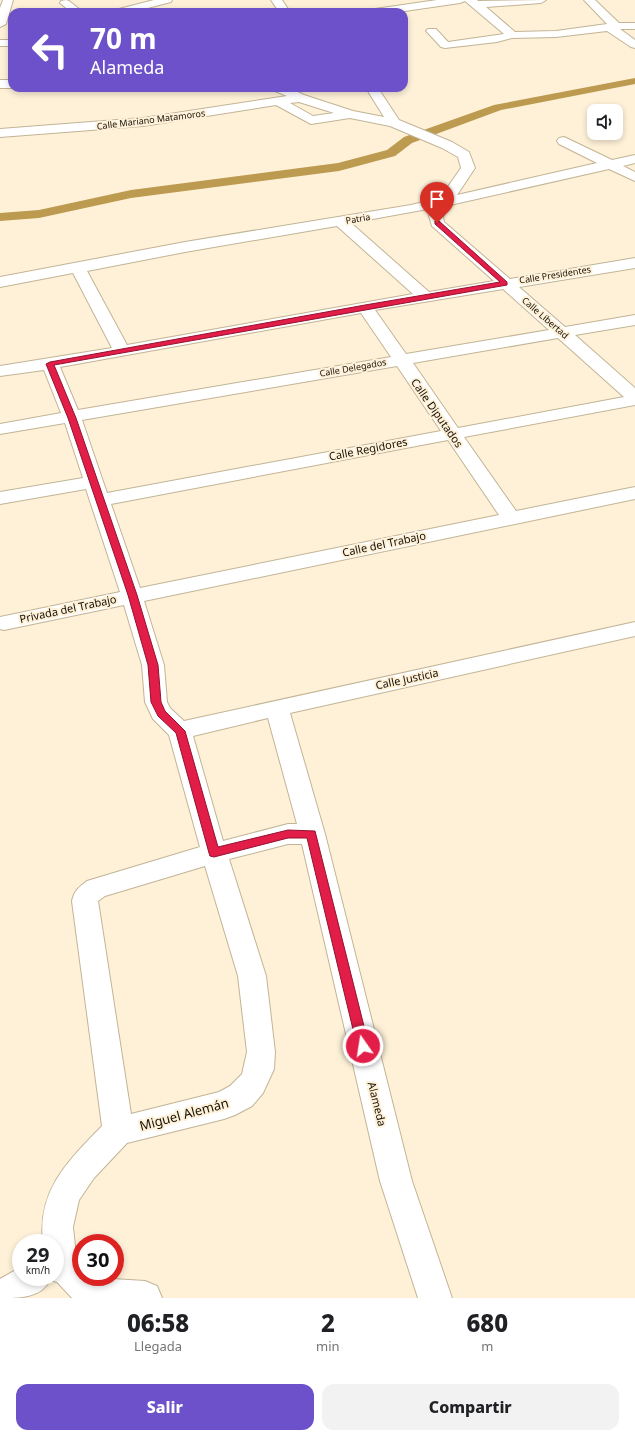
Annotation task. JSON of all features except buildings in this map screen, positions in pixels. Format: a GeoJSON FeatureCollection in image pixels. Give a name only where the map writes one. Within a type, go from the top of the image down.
{"type":"FeatureCollection","features":[{"type":"Feature","properties":{"kind":"street"},"geometry":{"type":"LineString","coordinates":[[135,8],[167,0]]}},
{"type":"Feature","properties":{"kind":"street"},"geometry":{"type":"LineString","coordinates":[[384,0],[392,8]]}},
{"type":"Feature","properties":{"kind":"street"},"geometry":{"type":"LineString","coordinates":[[407,8],[460,0]]}},
{"type":"Feature","properties":{"kind":"street"},"geometry":{"type":"LineString","coordinates":[[472,2],[541,0]]}},
{"type":"Feature","properties":{"kind":"street"},"geometry":{"type":"LineString","coordinates":[[589,0],[612,26],[635,45]]}},
{"type":"Feature","properties":{"kind":"street"},"geometry":{"type":"LineString","coordinates":[[472,2],[512,35]]}},
{"type":"Feature","properties":{"kind":"street"},"geometry":{"type":"LineString","coordinates":[[65,3],[72,8]]}},
{"type":"Feature","properties":{"kind":"street"},"geometry":{"type":"LineString","coordinates":[[0,24],[4,6]]}},
{"type":"Feature","properties":{"kind":"street"},"geometry":{"type":"LineString","coordinates":[[432,31],[445,45],[451,46],[497,39],[512,35],[556,34],[612,26],[635,26]]}},
{"type":"Feature","properties":{"kind":"street"},"geometry":{"type":"LineString","coordinates":[[287,92],[300,98],[350,114],[399,125]]}},
{"type":"Feature","properties":{"kind":"street"},"geometry":{"type":"LineString","coordinates":[[375,92],[399,125]]}},
{"type":"Feature","properties":{"kind":"street","name":"Calle Mariano Matamoros"},"geometry":{"type":"LineString","coordinates":[[0,133],[143,122],[300,98]]}},
{"type":"Feature","properties":{"kind":"street"},"geometry":{"type":"LineString","coordinates":[[279,102],[311,120],[350,114]]}},
{"type":"Feature","properties":{"kind":"street","name":"Calle Libertad"},"geometry":{"type":"LineString","coordinates":[[399,125],[441,142],[464,155],[468,168],[436,216],[437,223],[635,398]]}},
{"type":"Feature","properties":{"kind":"street"},"geometry":{"type":"LineString","coordinates":[[564,141],[635,177]]}},
{"type":"Feature","properties":{"kind":"street","name":"Patria"},"geometry":{"type":"LineString","coordinates":[[0,282],[185,247],[341,222],[444,202],[635,159]]}},
{"type":"Feature","properties":{"kind":"street"},"geometry":{"type":"LineString","coordinates":[[341,222],[425,297]]}},
{"type":"Feature","properties":{"kind":"street","name":"Calle Presidentes"},"geometry":{"type":"LineString","coordinates":[[0,371],[50,364],[505,283],[635,263]]}},
{"type":"Feature","properties":{"kind":"street"},"geometry":{"type":"LineString","coordinates":[[78,268],[122,351]]}},
{"type":"Feature","properties":{"kind":"street","name":"Calle Diputados"},"geometry":{"type":"LineString","coordinates":[[365,307],[510,518]]}},
{"type":"Feature","properties":{"kind":"street","name":"Calle Delegados"},"geometry":{"type":"LineString","coordinates":[[0,430],[400,359],[635,320]]}},
{"type":"Feature","properties":{"kind":"street"},"geometry":{"type":"LineString","coordinates":[[50,364],[72,418],[132,595],[153,665],[156,702],[161,713],[180,731],[214,853]]}},
{"type":"Feature","properties":{"kind":"street","name":"Calle Regidores"},"geometry":{"type":"LineString","coordinates":[[0,498],[97,491],[451,434],[635,398]]}},
{"type":"Feature","properties":{"kind":"street","name":"Calle del Trabajo"},"geometry":{"type":"LineString","coordinates":[[132,595],[635,493]]}},
{"type":"Feature","properties":{"kind":"street","name":"Privada del Trabajo"},"geometry":{"type":"LineString","coordinates":[[4,623],[132,595]]}},
{"type":"Feature","properties":{"kind":"street","name":"Calle Justicia"},"geometry":{"type":"LineString","coordinates":[[180,731],[277,708],[635,629]]}},
{"type":"Feature","properties":{"kind":"street","name":"Alameda"},"geometry":{"type":"LineString","coordinates":[[277,708],[312,834],[396,1181],[435,1298]]}},
{"type":"Feature","properties":{"kind":"street"},"geometry":{"type":"LineString","coordinates":[[56,1234],[64,1194],[83,1167],[118,1131],[86,909],[86,896],[96,888],[214,853],[288,834],[312,834]]}},
{"type":"Feature","properties":{"kind":"street","name":"Miguel Alemán"},"geometry":{"type":"LineString","coordinates":[[118,1131],[224,1105],[241,1096],[253,1083],[260,1069],[261,1052],[252,976],[214,853]]}},
{"type":"Feature","properties":{"kind":"street"},"geometry":{"type":"LineString","coordinates":[[64,1277],[91,1295],[144,1298]]}},
{"type":"Feature","properties":{"kind":"street"},"geometry":{"type":"LineString","coordinates":[[0,1298],[20,1286]]}},
{"type":"Feature","properties":{"kind":"waterway"},"geometry":{"type":"LineString","coordinates":[[0,217],[39,214],[131,194],[339,167],[391,153],[408,140],[498,107],[635,81]]}},
{"type":"Feature","properties":{"kind":"route"},"geometry":{"type":"LineString","coordinates":[[363,1046],[312,834],[288,834],[214,853],[180,731],[161,713],[156,702],[153,665],[132,595],[72,418],[50,364],[505,283],[437,223]]}}]}
